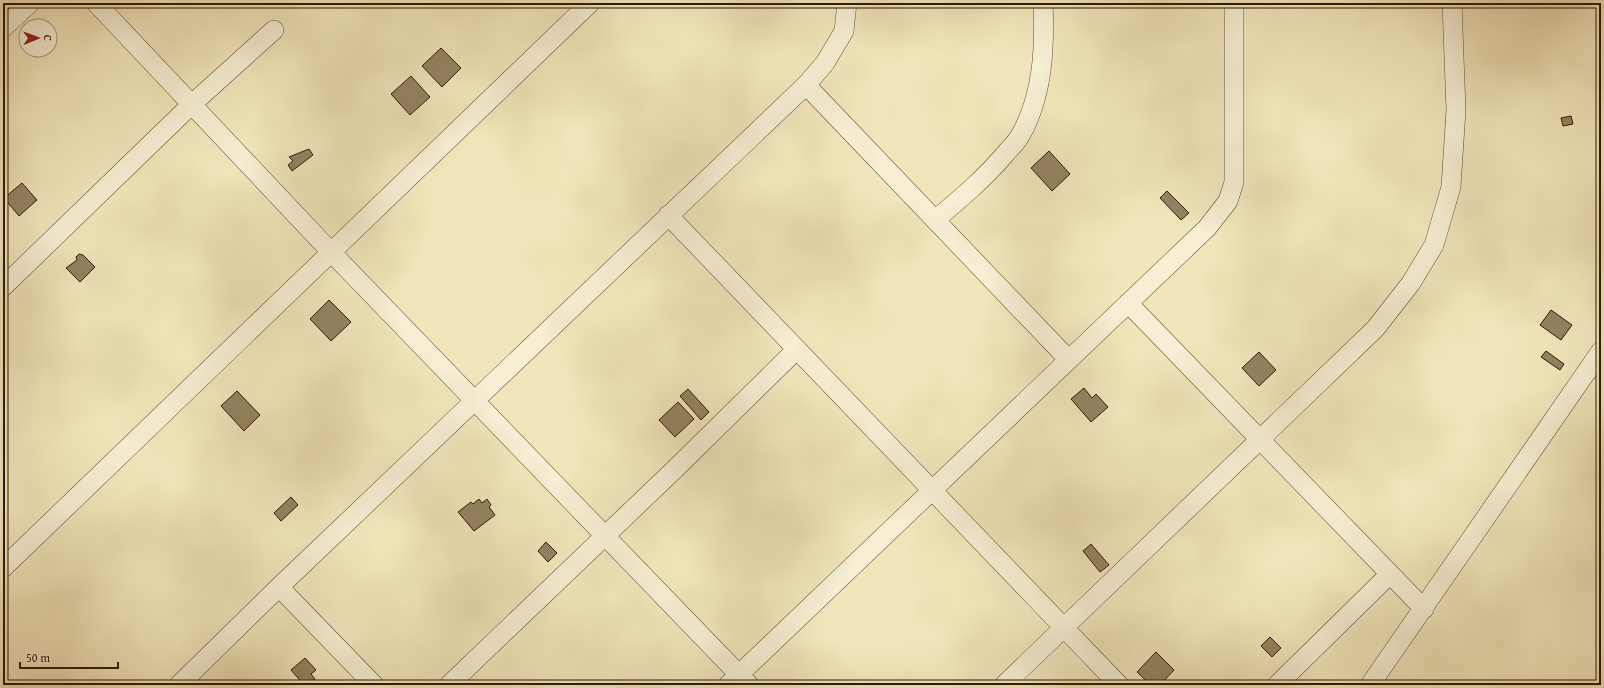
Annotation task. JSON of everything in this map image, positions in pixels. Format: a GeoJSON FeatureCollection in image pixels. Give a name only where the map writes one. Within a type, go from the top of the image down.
{"type":"FeatureCollection","features":[{"type":"Feature","properties":{"kind":"street"},"geometry":{"type":"LineString","coordinates":[[3,28],[30,3]]}},
{"type":"Feature","properties":{"kind":"street"},"geometry":{"type":"LineString","coordinates":[[96,3],[331,252],[605,536],[739,682],[932,490],[1207,228],[1228,201],[1234,182],[1234,3]]}},
{"type":"Feature","properties":{"kind":"street"},"geometry":{"type":"LineString","coordinates":[[3,568],[590,3]]}},
{"type":"Feature","properties":{"kind":"street"},"geometry":{"type":"LineString","coordinates":[[179,685],[279,587],[806,85],[825,63],[844,31],[848,3]]}},
{"type":"Feature","properties":{"kind":"street"},"geometry":{"type":"LineString","coordinates":[[935,220],[992,170],[1021,135],[1033,110],[1039,84],[1042,60],[1043,3]]}},
{"type":"Feature","properties":{"kind":"street"},"geometry":{"type":"LineString","coordinates":[[1004,685],[1375,329],[1410,283],[1434,245],[1451,187],[1455,145],[1456,110],[1452,3]]}},
{"type":"Feature","properties":{"kind":"street"},"geometry":{"type":"LineString","coordinates":[[3,287],[192,104],[274,30]]}},
{"type":"Feature","properties":{"kind":"street"},"geometry":{"type":"LineString","coordinates":[[806,85],[1069,360]]}},
{"type":"Feature","properties":{"kind":"street"},"geometry":{"type":"LineString","coordinates":[[668,215],[1119,685]]}},
{"type":"Feature","properties":{"kind":"street"},"geometry":{"type":"LineString","coordinates":[[1128,303],[1424,609]]}},
{"type":"Feature","properties":{"kind":"street"},"geometry":{"type":"LineString","coordinates":[[449,685],[674,470],[797,349]]}},
{"type":"Feature","properties":{"kind":"street"},"geometry":{"type":"LineString","coordinates":[[1370,685],[1424,609],[1475,531],[1601,351]]}},
{"type":"Feature","properties":{"kind":"street"},"geometry":{"type":"LineString","coordinates":[[1277,685],[1390,574]]}},
{"type":"Feature","properties":{"kind":"street"},"geometry":{"type":"LineString","coordinates":[[279,587],[374,685]]}},
{"type":"Feature","properties":{"kind":"building"},"geometry":{"type":"Polygon","coordinates":[[[910,3],[933,3],[933,6],[910,5],[910,3]]]}},
{"type":"Feature","properties":{"kind":"building"},"geometry":{"type":"Polygon","coordinates":[[[441,48],[461,68],[442,87],[422,66],[441,48]]]}},
{"type":"Feature","properties":{"kind":"building"},"geometry":{"type":"Polygon","coordinates":[[[411,76],[430,97],[410,115],[391,94],[411,76]]]}},
{"type":"Feature","properties":{"kind":"building"},"geometry":{"type":"Polygon","coordinates":[[[1571,116],[1573,124],[1563,126],[1561,118],[1571,116]]]}},
{"type":"Feature","properties":{"kind":"building"},"geometry":{"type":"Polygon","coordinates":[[[309,149],[313,155],[292,171],[288,165],[293,161],[289,157],[309,149]]]}},
{"type":"Feature","properties":{"kind":"building"},"geometry":{"type":"Polygon","coordinates":[[[1049,151],[1070,174],[1052,191],[1031,168],[1049,151]]]}},
{"type":"Feature","properties":{"kind":"building"},"geometry":{"type":"Polygon","coordinates":[[[22,183],[37,200],[19,216],[4,198],[22,183]]]}},
{"type":"Feature","properties":{"kind":"building"},"geometry":{"type":"Polygon","coordinates":[[[1167,191],[1189,213],[1181,220],[1160,198],[1167,191]]]}},
{"type":"Feature","properties":{"kind":"building"},"geometry":{"type":"Polygon","coordinates":[[[79,254],[83,255],[95,267],[80,282],[66,268],[77,260],[76,257],[79,254]]]}},
{"type":"Feature","properties":{"kind":"building"},"geometry":{"type":"Polygon","coordinates":[[[329,300],[351,322],[331,341],[310,319],[329,300]]]}},
{"type":"Feature","properties":{"kind":"building"},"geometry":{"type":"Polygon","coordinates":[[[1551,310],[1572,325],[1561,340],[1540,325],[1551,310]]]}},
{"type":"Feature","properties":{"kind":"building"},"geometry":{"type":"Polygon","coordinates":[[[1546,351],[1564,364],[1560,370],[1541,357],[1546,351]]]}},
{"type":"Feature","properties":{"kind":"building"},"geometry":{"type":"Polygon","coordinates":[[[1259,352],[1276,370],[1259,386],[1242,368],[1259,352]]]}},
{"type":"Feature","properties":{"kind":"building"},"geometry":{"type":"Polygon","coordinates":[[[1084,388],[1092,398],[1096,394],[1108,407],[1091,422],[1071,399],[1084,388]]]}},
{"type":"Feature","properties":{"kind":"building"},"geometry":{"type":"Polygon","coordinates":[[[688,389],[709,412],[701,420],[680,396],[688,389]]]}},
{"type":"Feature","properties":{"kind":"building"},"geometry":{"type":"Polygon","coordinates":[[[237,391],[260,415],[244,431],[221,406],[237,391]]]}},
{"type":"Feature","properties":{"kind":"building"},"geometry":{"type":"Polygon","coordinates":[[[678,402],[694,419],[675,437],[659,420],[678,402]]]}},
{"type":"Feature","properties":{"kind":"building"},"geometry":{"type":"Polygon","coordinates":[[[291,497],[298,505],[281,521],[274,513],[291,497]]]}},
{"type":"Feature","properties":{"kind":"building"},"geometry":{"type":"Polygon","coordinates":[[[479,499],[482,503],[487,499],[491,505],[489,507],[495,515],[474,531],[458,512],[471,502],[473,504],[479,499]]]}},
{"type":"Feature","properties":{"kind":"building"},"geometry":{"type":"Polygon","coordinates":[[[546,542],[557,553],[548,562],[538,551],[546,542]]]}},
{"type":"Feature","properties":{"kind":"building"},"geometry":{"type":"Polygon","coordinates":[[[1091,544],[1109,565],[1100,572],[1083,551],[1091,544]]]}},
{"type":"Feature","properties":{"kind":"building"},"geometry":{"type":"Polygon","coordinates":[[[1270,637],[1281,648],[1272,657],[1261,646],[1270,637]]]}},
{"type":"Feature","properties":{"kind":"building"},"geometry":{"type":"Polygon","coordinates":[[[1156,652],[1174,670],[1160,685],[1151,685],[1137,672],[1156,652]]]}},
{"type":"Feature","properties":{"kind":"building"},"geometry":{"type":"Polygon","coordinates":[[[305,658],[316,670],[311,674],[315,679],[309,685],[304,685],[291,670],[305,658]]]}}]}
